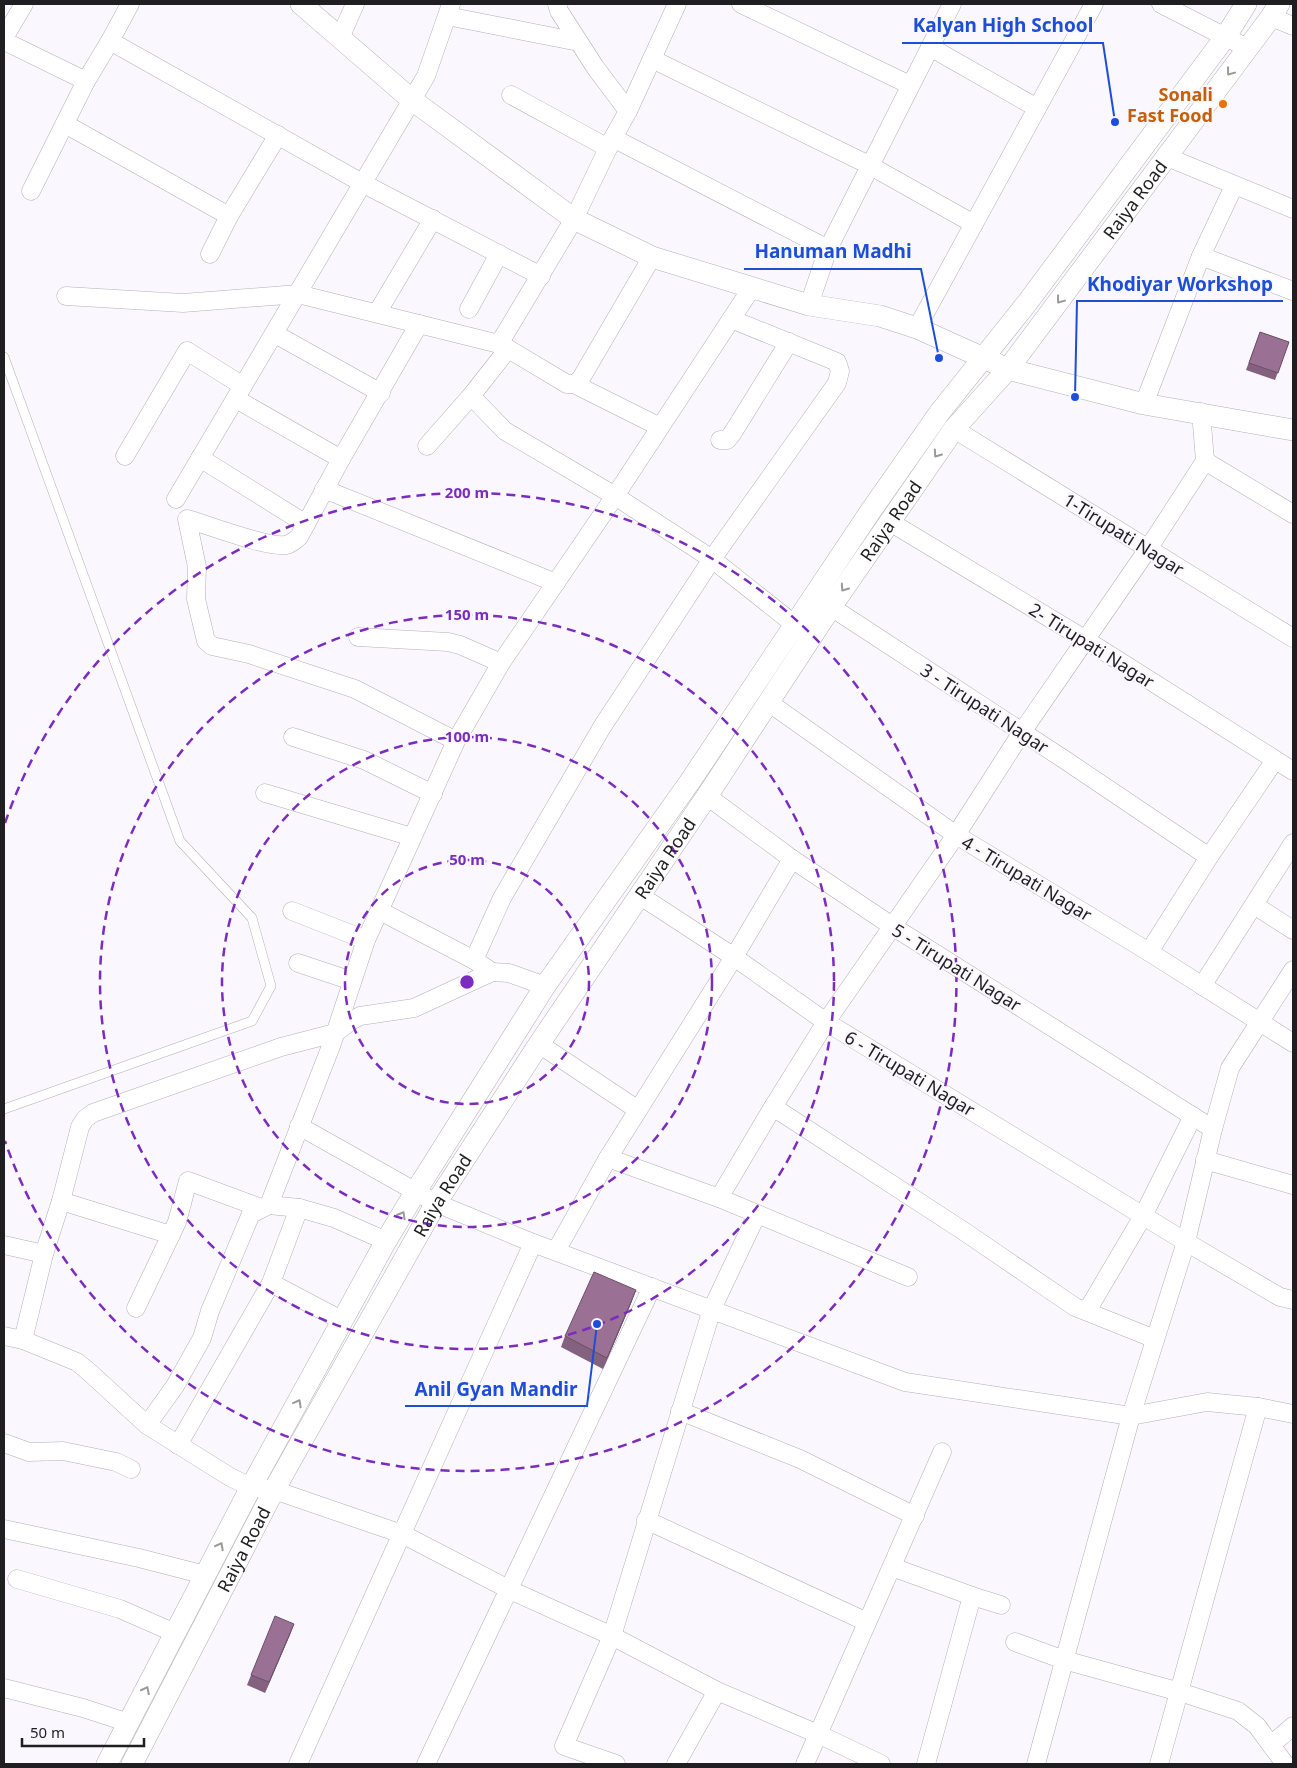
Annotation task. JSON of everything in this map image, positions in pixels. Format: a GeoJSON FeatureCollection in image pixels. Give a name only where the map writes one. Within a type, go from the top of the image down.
{"type":"FeatureCollection","features":[{"type":"Feature","properties":{"kind":"street"},"geometry":{"type":"LineString","coordinates":[[24,4],[4,40],[86,81]]}},
{"type":"Feature","properties":{"kind":"street"},"geometry":{"type":"LineString","coordinates":[[32,191],[86,81],[130,4]]}},
{"type":"Feature","properties":{"kind":"street"},"geometry":{"type":"LineString","coordinates":[[301,4],[412,100],[574,219],[652,257],[751,289],[810,305],[880,316],[917,328],[1008,369],[1144,404],[1201,412],[1293,430]]}},
{"type":"Feature","properties":{"kind":"street"},"geometry":{"type":"LineString","coordinates":[[340,38],[355,4]]}},
{"type":"Feature","properties":{"kind":"street"},"geometry":{"type":"LineString","coordinates":[[557,4],[558,11],[595,67],[628,111]]}},
{"type":"Feature","properties":{"kind":"street"},"geometry":{"type":"LineString","coordinates":[[427,446],[471,396],[504,346],[574,219],[628,111],[677,4]]}},
{"type":"Feature","properties":{"kind":"street"},"geometry":{"type":"LineString","coordinates":[[741,4],[910,85]]}},
{"type":"Feature","properties":{"kind":"street"},"geometry":{"type":"LineString","coordinates":[[810,305],[828,249],[952,4]]}},
{"type":"Feature","properties":{"kind":"street"},"geometry":{"type":"LineString","coordinates":[[917,328],[1094,4]]}},
{"type":"Feature","properties":{"kind":"street"},"geometry":{"type":"LineString","coordinates":[[1161,4],[1248,48]]}},
{"type":"Feature","properties":{"kind":"street","name":"Raiya Road"},"geometry":{"type":"LineString","coordinates":[[107,1764],[251,1487],[386,1241],[545,986],[691,780],[794,625],[940,412],[1033,295],[1226,36],[1246,4]]}},
{"type":"Feature","properties":{"kind":"street"},"geometry":{"type":"LineString","coordinates":[[176,499],[364,184],[426,76],[449,10],[579,42]]}},
{"type":"Feature","properties":{"kind":"street"},"geometry":{"type":"LineString","coordinates":[[1275,10],[1293,26]]}},
{"type":"Feature","properties":{"kind":"street","name":"Raiya Road"},"geometry":{"type":"LineString","coordinates":[[132,1764],[274,1490],[436,1203],[539,1044],[707,796],[831,608],[954,429],[1008,369],[1275,10]]}},
{"type":"Feature","properties":{"kind":"street"},"geometry":{"type":"LineString","coordinates":[[110,41],[364,184],[541,276]]}},
{"type":"Feature","properties":{"kind":"street"},"geometry":{"type":"LineString","coordinates":[[930,47],[1037,108]]}},
{"type":"Feature","properties":{"kind":"street"},"geometry":{"type":"LineString","coordinates":[[652,59],[870,165],[974,224]]}},
{"type":"Feature","properties":{"kind":"street"},"geometry":{"type":"LineString","coordinates":[[511,95],[828,249]]}},
{"type":"Feature","properties":{"kind":"street"},"geometry":{"type":"LineString","coordinates":[[64,124],[229,216]]}},
{"type":"Feature","properties":{"kind":"street"},"geometry":{"type":"LineString","coordinates":[[210,254],[229,216],[278,135]]}},
{"type":"Feature","properties":{"kind":"street"},"geometry":{"type":"LineString","coordinates":[[1167,156],[1234,186],[1293,209]]}},
{"type":"Feature","properties":{"kind":"street"},"geometry":{"type":"LineString","coordinates":[[1144,404],[1201,256],[1234,186]]}},
{"type":"Feature","properties":{"kind":"street"},"geometry":{"type":"LineString","coordinates":[[377,313],[433,220]]}},
{"type":"Feature","properties":{"kind":"street"},"geometry":{"type":"LineString","coordinates":[[469,309],[499,254]]}},
{"type":"Feature","properties":{"kind":"street"},"geometry":{"type":"LineString","coordinates":[[1201,256],[1293,291]]}},
{"type":"Feature","properties":{"kind":"street"},"geometry":{"type":"LineString","coordinates":[[574,384],[580,380],[652,257]]}},
{"type":"Feature","properties":{"kind":"street"},"geometry":{"type":"LineString","coordinates":[[147,1425],[175,1386],[202,1338],[210,1311],[251,1214],[265,1206],[299,1126],[335,1033],[366,940],[456,741],[501,663],[615,496],[751,289]]}},
{"type":"Feature","properties":{"kind":"street"},"geometry":{"type":"LineString","coordinates":[[66,296],[183,303],[298,294],[504,346],[567,384],[574,384],[660,427]]}},
{"type":"Feature","properties":{"kind":"street"},"geometry":{"type":"LineString","coordinates":[[474,960],[502,898],[602,727],[712,559],[837,383],[840,372],[837,362],[731,319]]}},
{"type":"Feature","properties":{"kind":"street"},"geometry":{"type":"LineString","coordinates":[[419,324],[324,489],[299,537],[285,545],[263,542],[187,519],[198,567],[196,599],[206,641],[212,646],[249,654],[355,689],[456,741]]}},
{"type":"Feature","properties":{"kind":"street"},"geometry":{"type":"LineString","coordinates":[[275,334],[380,393]]}},
{"type":"Feature","properties":{"kind":"street"},"geometry":{"type":"LineString","coordinates":[[720,440],[727,440],[732,434],[789,342]]}},
{"type":"Feature","properties":{"kind":"street"},"geometry":{"type":"LineString","coordinates":[[125,456],[187,351],[240,393],[341,459]]}},
{"type":"Feature","properties":{"kind":"street"},"geometry":{"type":"LineString","coordinates":[[471,396],[505,431],[615,496],[712,559],[794,625],[812,637]]}},
{"type":"Feature","properties":{"kind":"street"},"geometry":{"type":"LineString","coordinates":[[719,1198],[826,1022],[956,835],[1022,732],[1148,549],[1204,461],[1201,412]]}},
{"type":"Feature","properties":{"kind":"street","name":"1-Tirupati Nagar"},"geometry":{"type":"LineString","coordinates":[[954,429],[1293,638]]}},
{"type":"Feature","properties":{"kind":"street"},"geometry":{"type":"LineString","coordinates":[[200,458],[306,524]]}},
{"type":"Feature","properties":{"kind":"street"},"geometry":{"type":"LineString","coordinates":[[1204,461],[1293,514]]}},
{"type":"Feature","properties":{"kind":"street"},"geometry":{"type":"LineString","coordinates":[[324,489],[556,583]]}},
{"type":"Feature","properties":{"kind":"street","name":"2- Tirupati Nagar"},"geometry":{"type":"LineString","coordinates":[[890,522],[1086,640],[1293,771]]}},
{"type":"Feature","properties":{"kind":"street","name":"3 - Tirupati Nagar"},"geometry":{"type":"LineString","coordinates":[[831,608],[1210,857]]}},
{"type":"Feature","properties":{"kind":"street"},"geometry":{"type":"LineString","coordinates":[[358,637],[448,642],[501,663]]}},
{"type":"Feature","properties":{"kind":"street","name":"4 - Tirupati Nagar"},"geometry":{"type":"LineString","coordinates":[[768,702],[956,835],[1149,952],[1293,1043]]}},
{"type":"Feature","properties":{"kind":"street"},"geometry":{"type":"LineString","coordinates":[[294,737],[364,760],[433,794]]}},
{"type":"Feature","properties":{"kind":"street"},"geometry":{"type":"LineString","coordinates":[[1149,952],[1275,760]]}},
{"type":"Feature","properties":{"kind":"street"},"geometry":{"type":"LineString","coordinates":[[265,793],[412,837]]}},
{"type":"Feature","properties":{"kind":"street","name":"5 - Tirupati Nagar"},"geometry":{"type":"LineString","coordinates":[[707,796],[792,859],[892,926],[1213,1129]]}},
{"type":"Feature","properties":{"kind":"street"},"geometry":{"type":"LineString","coordinates":[[1202,986],[1293,843]]}},
{"type":"Feature","properties":{"kind":"street"},"geometry":{"type":"LineString","coordinates":[[556,1251],[608,1158],[734,957],[792,859]]}},
{"type":"Feature","properties":{"kind":"street","name":"6 - Tirupati Nagar"},"geometry":{"type":"LineString","coordinates":[[639,895],[734,957],[826,1022],[1186,1242],[1280,1296],[1293,1300]]}},
{"type":"Feature","properties":{"kind":"street"},"geometry":{"type":"LineString","coordinates":[[1254,904],[1293,930]]}},
{"type":"Feature","properties":{"kind":"street"},"geometry":{"type":"LineString","coordinates":[[292,911],[366,940]]}},
{"type":"Feature","properties":{"kind":"street"},"geometry":{"type":"LineString","coordinates":[[380,911],[474,960],[492,972]]}},
{"type":"Feature","properties":{"kind":"street"},"geometry":{"type":"LineString","coordinates":[[298,963],[352,981]]}},
{"type":"Feature","properties":{"kind":"street"},"geometry":{"type":"LineString","coordinates":[[1036,1764],[1131,1416],[1186,1242],[1205,1160],[1230,1068],[1293,970]]}},
{"type":"Feature","properties":{"kind":"street"},"geometry":{"type":"LineString","coordinates":[[23,1340],[44,1254],[80,1127],[85,1119],[93,1113],[281,1047],[335,1033],[360,1016],[414,1008],[492,972],[509,973],[545,986]]}},
{"type":"Feature","properties":{"kind":"street"},"geometry":{"type":"LineString","coordinates":[[539,1044],[638,1110]]}},
{"type":"Feature","properties":{"kind":"street"},"geometry":{"type":"LineString","coordinates":[[773,1107],[966,1232],[1076,1307],[1155,1339]]}},
{"type":"Feature","properties":{"kind":"street"},"geometry":{"type":"LineString","coordinates":[[1087,1311],[1144,1216],[1193,1116]]}},
{"type":"Feature","properties":{"kind":"street"},"geometry":{"type":"LineString","coordinates":[[299,1126],[436,1203],[533,1243],[905,1382],[1131,1416],[1207,1402],[1258,1407],[1293,1414]]}},
{"type":"Feature","properties":{"kind":"street"},"geometry":{"type":"LineString","coordinates":[[608,1158],[719,1198],[908,1277]]}},
{"type":"Feature","properties":{"kind":"street"},"geometry":{"type":"LineString","coordinates":[[1205,1160],[1293,1185]]}},
{"type":"Feature","properties":{"kind":"street"},"geometry":{"type":"LineString","coordinates":[[136,1308],[177,1222],[188,1181],[265,1206],[299,1208],[334,1218],[386,1241]]}},
{"type":"Feature","properties":{"kind":"street"},"geometry":{"type":"LineString","coordinates":[[60,1201],[171,1235]]}},
{"type":"Feature","properties":{"kind":"street"},"geometry":{"type":"LineString","coordinates":[[178,1445],[271,1283],[299,1208]]}},
{"type":"Feature","properties":{"kind":"street"},"geometry":{"type":"LineString","coordinates":[[616,1764],[564,1746],[612,1636],[712,1309],[757,1214]]}},
{"type":"Feature","properties":{"kind":"street"},"geometry":{"type":"LineString","coordinates":[[298,1764],[533,1243]]}},
{"type":"Feature","properties":{"kind":"street"},"geometry":{"type":"LineString","coordinates":[[4,1245],[44,1254]]}},
{"type":"Feature","properties":{"kind":"street"},"geometry":{"type":"LineString","coordinates":[[271,1283],[343,1321]]}},
{"type":"Feature","properties":{"kind":"street"},"geometry":{"type":"LineString","coordinates":[[426,1764],[652,1287]]}},
{"type":"Feature","properties":{"kind":"street"},"geometry":{"type":"LineString","coordinates":[[4,1336],[23,1340],[77,1362],[147,1425],[230,1477],[251,1487],[274,1490],[402,1534],[510,1590],[612,1636],[717,1691],[818,1734],[881,1764]]}},
{"type":"Feature","properties":{"kind":"street"},"geometry":{"type":"LineString","coordinates":[[1159,1764],[1258,1407]]}},
{"type":"Feature","properties":{"kind":"street"},"geometry":{"type":"LineString","coordinates":[[680,1411],[800,1459],[915,1516]]}},
{"type":"Feature","properties":{"kind":"street"},"geometry":{"type":"LineString","coordinates":[[4,1443],[29,1452],[63,1451],[116,1462],[131,1469]]}},
{"type":"Feature","properties":{"kind":"street"},"geometry":{"type":"LineString","coordinates":[[805,1764],[942,1452]]}},
{"type":"Feature","properties":{"kind":"street"},"geometry":{"type":"LineString","coordinates":[[646,1520],[867,1622]]}},
{"type":"Feature","properties":{"kind":"street"},"geometry":{"type":"LineString","coordinates":[[4,1529],[139,1558],[205,1575]]}},
{"type":"Feature","properties":{"kind":"street"},"geometry":{"type":"LineString","coordinates":[[892,1567],[972,1596],[1001,1604]]}},
{"type":"Feature","properties":{"kind":"street"},"geometry":{"type":"LineString","coordinates":[[17,1579],[120,1609],[175,1633]]}},
{"type":"Feature","properties":{"kind":"street"},"geometry":{"type":"LineString","coordinates":[[926,1764],[972,1596]]}},
{"type":"Feature","properties":{"kind":"street"},"geometry":{"type":"LineString","coordinates":[[1015,1642],[1064,1660],[1180,1692],[1238,1711],[1258,1726],[1285,1764]]}},
{"type":"Feature","properties":{"kind":"street"},"geometry":{"type":"LineString","coordinates":[[4,1688],[74,1705],[129,1722]]}},
{"type":"Feature","properties":{"kind":"street"},"geometry":{"type":"LineString","coordinates":[[676,1764],[717,1691]]}},
{"type":"Feature","properties":{"kind":"street"},"geometry":{"type":"LineString","coordinates":[[1271,1745],[1293,1726]]}},
{"type":"Feature","properties":{"kind":"lane"},"geometry":{"type":"LineString","coordinates":[[4,357],[180,841],[252,918],[271,986],[252,1021],[4,1109]]}},
{"type":"Feature","properties":{"kind":"building"},"geometry":{"type":"Polygon","coordinates":[[[1260,332],[1289,342],[1278,373],[1249,363],[1260,332]]]}},
{"type":"Feature","properties":{"kind":"building"},"geometry":{"type":"Polygon","coordinates":[[[594,1272],[636,1290],[607,1358],[565,1336],[594,1272]]]}},
{"type":"Feature","properties":{"kind":"building"},"geometry":{"type":"Polygon","coordinates":[[[275,1616],[294,1624],[269,1682],[251,1675],[275,1616]]]}},
{"type":"Feature","properties":{"kind":"place","name":"Sonali Fast Food"},"geometry":{"type":"Point","coordinates":[1223,104]}},
{"type":"Feature","properties":{"kind":"place","name":"Kalyan High School"},"geometry":{"type":"Point","coordinates":[1115,122]}},
{"type":"Feature","properties":{"kind":"place","name":"Hanuman Madhi"},"geometry":{"type":"Point","coordinates":[939,358]}},
{"type":"Feature","properties":{"kind":"place","name":"Khodiyar Workshop"},"geometry":{"type":"Point","coordinates":[1075,397]}},
{"type":"Feature","properties":{"kind":"place","name":"Anil Gyan Mandir"},"geometry":{"type":"Point","coordinates":[597,1324]}}]}
